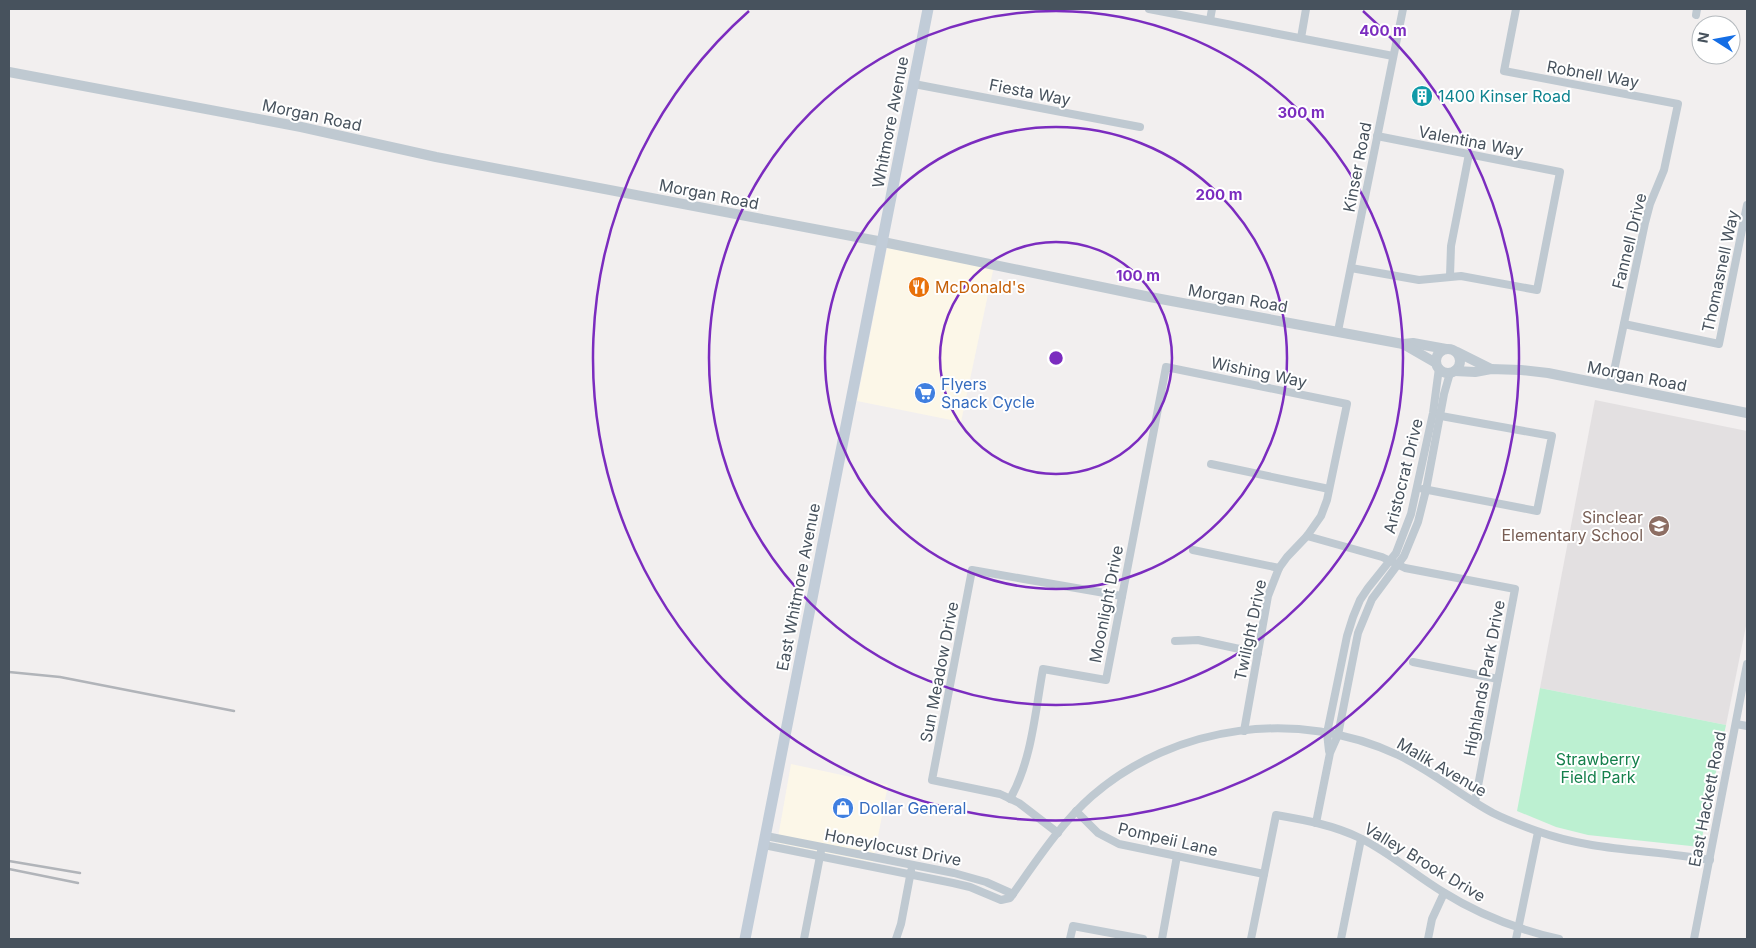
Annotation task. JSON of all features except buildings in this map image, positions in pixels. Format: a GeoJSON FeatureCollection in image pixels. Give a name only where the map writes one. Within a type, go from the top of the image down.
{"type":"FeatureCollection","features":[{"type":"Feature","properties":{"kind":"main road","name":"Whitmore Avenue"},"geometry":{"type":"LineString","coordinates":[[883,242],[928,9]]}},
{"type":"Feature","properties":{"kind":"main road","name":"East Whitmore Avenue"},"geometry":{"type":"LineString","coordinates":[[745,939],[883,242]]}},
{"type":"Feature","properties":{"kind":"street"},"geometry":{"type":"LineString","coordinates":[[1149,9],[1393,56]]}},
{"type":"Feature","properties":{"kind":"street"},"geometry":{"type":"LineString","coordinates":[[1210,20],[1212,9]]}},
{"type":"Feature","properties":{"kind":"street"},"geometry":{"type":"LineString","coordinates":[[1301,38],[1306,9]]}},
{"type":"Feature","properties":{"kind":"street","name":"Kinser Road"},"geometry":{"type":"LineString","coordinates":[[1338,331],[1403,9]]}},
{"type":"Feature","properties":{"kind":"street","name":"Robnell Way"},"geometry":{"type":"LineString","coordinates":[[1516,9],[1504,71],[1678,104]]}},
{"type":"Feature","properties":{"kind":"street","name":"Morgan Road"},"geometry":{"type":"LineString","coordinates":[[9,72],[301,127],[436,158],[883,242],[1150,297],[1403,344],[1413,343],[1446,349]]}},
{"type":"Feature","properties":{"kind":"street","name":"Fiesta Way"},"geometry":{"type":"LineString","coordinates":[[914,84],[1140,127]]}},
{"type":"Feature","properties":{"kind":"street","name":"Fannell Drive"},"geometry":{"type":"LineString","coordinates":[[1609,386],[1624,324],[1644,223],[1664,170],[1678,104]]}},
{"type":"Feature","properties":{"kind":"street","name":"Valentina Way"},"geometry":{"type":"LineString","coordinates":[[1377,136],[1560,172],[1537,290],[1450,276]]}},
{"type":"Feature","properties":{"kind":"street"},"geometry":{"type":"LineString","coordinates":[[1351,268],[1419,280],[1450,276],[1451,246],[1469,154]]}},
{"type":"Feature","properties":{"kind":"street","name":"Thomasnell Way"},"geometry":{"type":"LineString","coordinates":[[1624,324],[1719,344],[1747,205]]}},
{"type":"Feature","properties":{"kind":"street","name":"Morgan Road"},"geometry":{"type":"LineString","coordinates":[[1403,344],[1438,366]]}},
{"type":"Feature","properties":{"kind":"street"},"geometry":{"type":"LineString","coordinates":[[1446,349],[1457,352],[1460,362],[1453,372],[1444,372],[1438,366],[1440,352],[1446,349]]}},
{"type":"Feature","properties":{"kind":"street","name":"Morgan Road"},"geometry":{"type":"LineString","coordinates":[[1457,352],[1491,369]]}},
{"type":"Feature","properties":{"kind":"street","name":"Aristocrat Drive"},"geometry":{"type":"LineString","coordinates":[[1330,753],[1327,732],[1347,636],[1360,600],[1388,560],[1396,553],[1406,528],[1433,413],[1438,366]]}},
{"type":"Feature","properties":{"kind":"street","name":"Wishing Way"},"geometry":{"type":"LineString","coordinates":[[1166,367],[1347,404]]}},
{"type":"Feature","properties":{"kind":"street","name":"Moonlight Drive"},"geometry":{"type":"LineString","coordinates":[[1010,799],[1020,780],[1026,762],[1043,669],[1106,680],[1166,367]]}},
{"type":"Feature","properties":{"kind":"street","name":"Morgan Road"},"geometry":{"type":"LineString","coordinates":[[1453,372],[1475,372],[1491,369],[1521,370],[1747,413]]}},
{"type":"Feature","properties":{"kind":"street","name":"Aristocrat Drive"},"geometry":{"type":"LineString","coordinates":[[1316,823],[1330,753],[1338,735],[1358,633],[1372,599],[1398,565],[1411,542],[1422,508],[1444,394],[1453,372]]}},
{"type":"Feature","properties":{"kind":"street","name":"Twilight Drive"},"geometry":{"type":"LineString","coordinates":[[1244,730],[1268,596],[1279,568],[1307,536],[1321,516],[1327,500],[1347,404]]}},
{"type":"Feature","properties":{"kind":"street"},"geometry":{"type":"LineString","coordinates":[[1416,488],[1537,511],[1552,436],[1441,416]]}},
{"type":"Feature","properties":{"kind":"street"},"geometry":{"type":"LineString","coordinates":[[1211,464],[1329,489]]}},
{"type":"Feature","properties":{"kind":"street"},"geometry":{"type":"LineString","coordinates":[[1307,536],[1388,560],[1398,565]]}},
{"type":"Feature","properties":{"kind":"street"},"geometry":{"type":"LineString","coordinates":[[1193,550],[1279,568]]}},
{"type":"Feature","properties":{"kind":"street","name":"Highlands Park Drive"},"geometry":{"type":"LineString","coordinates":[[1398,565],[1412,570],[1515,589],[1475,802]]}},
{"type":"Feature","properties":{"kind":"street","name":"Sun Meadow Drive"},"geometry":{"type":"LineString","coordinates":[[1010,799],[991,791],[932,780],[972,570],[1122,596]]}},
{"type":"Feature","properties":{"kind":"street"},"geometry":{"type":"LineString","coordinates":[[1175,641],[1198,640],[1258,653]]}},
{"type":"Feature","properties":{"kind":"street"},"geometry":{"type":"LineString","coordinates":[[1414,662],[1498,679]]}},
{"type":"Feature","properties":{"kind":"street","name":"East Hackett Road"},"geometry":{"type":"LineString","coordinates":[[1694,939],[1747,664]]}},
{"type":"Feature","properties":{"kind":"street"},"geometry":{"type":"LineString","coordinates":[[1736,724],[1747,726]]}},
{"type":"Feature","properties":{"kind":"street","name":"Malik Avenue"},"geometry":{"type":"LineString","coordinates":[[1012,896],[1058,833],[1076,812],[1110,782],[1150,757],[1194,739],[1244,730],[1285,728],[1327,732],[1357,739],[1398,755],[1499,816],[1538,832],[1593,846],[1625,851],[1676,853],[1710,860]]}},
{"type":"Feature","properties":{"kind":"street"},"geometry":{"type":"LineString","coordinates":[[1010,799],[1029,810],[1058,833]]}},
{"type":"Feature","properties":{"kind":"street","name":"Pompeii Lane"},"geometry":{"type":"LineString","coordinates":[[1076,812],[1098,832],[1111,840],[1129,847],[1264,874]]}},
{"type":"Feature","properties":{"kind":"street","name":"Valley Brook Drive"},"geometry":{"type":"LineString","coordinates":[[1264,874],[1276,815],[1316,823],[1333,827],[1361,838],[1384,851],[1444,893],[1475,910],[1518,927],[1559,939]]}},
{"type":"Feature","properties":{"kind":"street"},"geometry":{"type":"LineString","coordinates":[[1516,939],[1538,832]]}},
{"type":"Feature","properties":{"kind":"street"},"geometry":{"type":"LineString","coordinates":[[1341,939],[1361,838]]}},
{"type":"Feature","properties":{"kind":"street","name":"Honeylocust Drive"},"geometry":{"type":"LineString","coordinates":[[765,840],[822,847],[954,872],[986,882],[1012,896]]}},
{"type":"Feature","properties":{"kind":"street","name":"Honeylocust Drive"},"geometry":{"type":"LineString","coordinates":[[765,840],[821,856],[970,888],[1001,900],[1012,896]]}},
{"type":"Feature","properties":{"kind":"street"},"geometry":{"type":"LineString","coordinates":[[804,939],[822,847]]}},
{"type":"Feature","properties":{"kind":"street"},"geometry":{"type":"LineString","coordinates":[[1162,939],[1178,856]]}},
{"type":"Feature","properties":{"kind":"street"},"geometry":{"type":"LineString","coordinates":[[896,939],[901,924],[913,865]]}},
{"type":"Feature","properties":{"kind":"street"},"geometry":{"type":"LineString","coordinates":[[1251,939],[1264,874]]}},
{"type":"Feature","properties":{"kind":"street"},"geometry":{"type":"LineString","coordinates":[[1428,939],[1432,919],[1444,893]]}},
{"type":"Feature","properties":{"kind":"street"},"geometry":{"type":"LineString","coordinates":[[1070,939],[1073,926],[1143,939]]}},
{"type":"Feature","properties":{"kind":"shaded area"},"geometry":{"type":"Polygon","coordinates":[[[887,248],[994,266],[961,422],[857,401],[887,248]]]}},
{"type":"Feature","properties":{"kind":"shaded area","name":"Sinclear Elementary School"},"geometry":{"type":"Polygon","coordinates":[[[1595,400],[1747,431],[1747,621],[1726,725],[1540,688],[1595,400]]]}},
{"type":"Feature","properties":{"kind":"shaded area"},"geometry":{"type":"Polygon","coordinates":[[[791,764],[888,785],[873,862],[777,843],[791,764]]]}},
{"type":"Feature","properties":{"kind":"green space","name":"Strawberry Field Park"},"geometry":{"type":"Polygon","coordinates":[[[1540,688],[1726,725],[1700,847],[1588,835],[1556,827],[1517,811],[1540,688]]]}},
{"type":"Feature","properties":{"kind":"railway"},"geometry":{"type":"LineString","coordinates":[[9,672],[60,677],[234,711]]}},
{"type":"Feature","properties":{"kind":"railway"},"geometry":{"type":"LineString","coordinates":[[9,861],[80,873]]}},
{"type":"Feature","properties":{"kind":"railway"},"geometry":{"type":"LineString","coordinates":[[9,869],[78,883]]}},
{"type":"Feature","properties":{"kind":"place","name":"1400 Kinser Road"},"geometry":{"type":"Point","coordinates":[1422,96]}},
{"type":"Feature","properties":{"kind":"place","name":"McDonald's"},"geometry":{"type":"Point","coordinates":[919,287]}},
{"type":"Feature","properties":{"kind":"place","name":"Flyers Snack Cycle"},"geometry":{"type":"Point","coordinates":[925,393]}},
{"type":"Feature","properties":{"kind":"place","name":"Sinclear Elementary School"},"geometry":{"type":"Point","coordinates":[1659,526]}},
{"type":"Feature","properties":{"kind":"place","name":"Dollar General"},"geometry":{"type":"Point","coordinates":[843,808]}}]}
